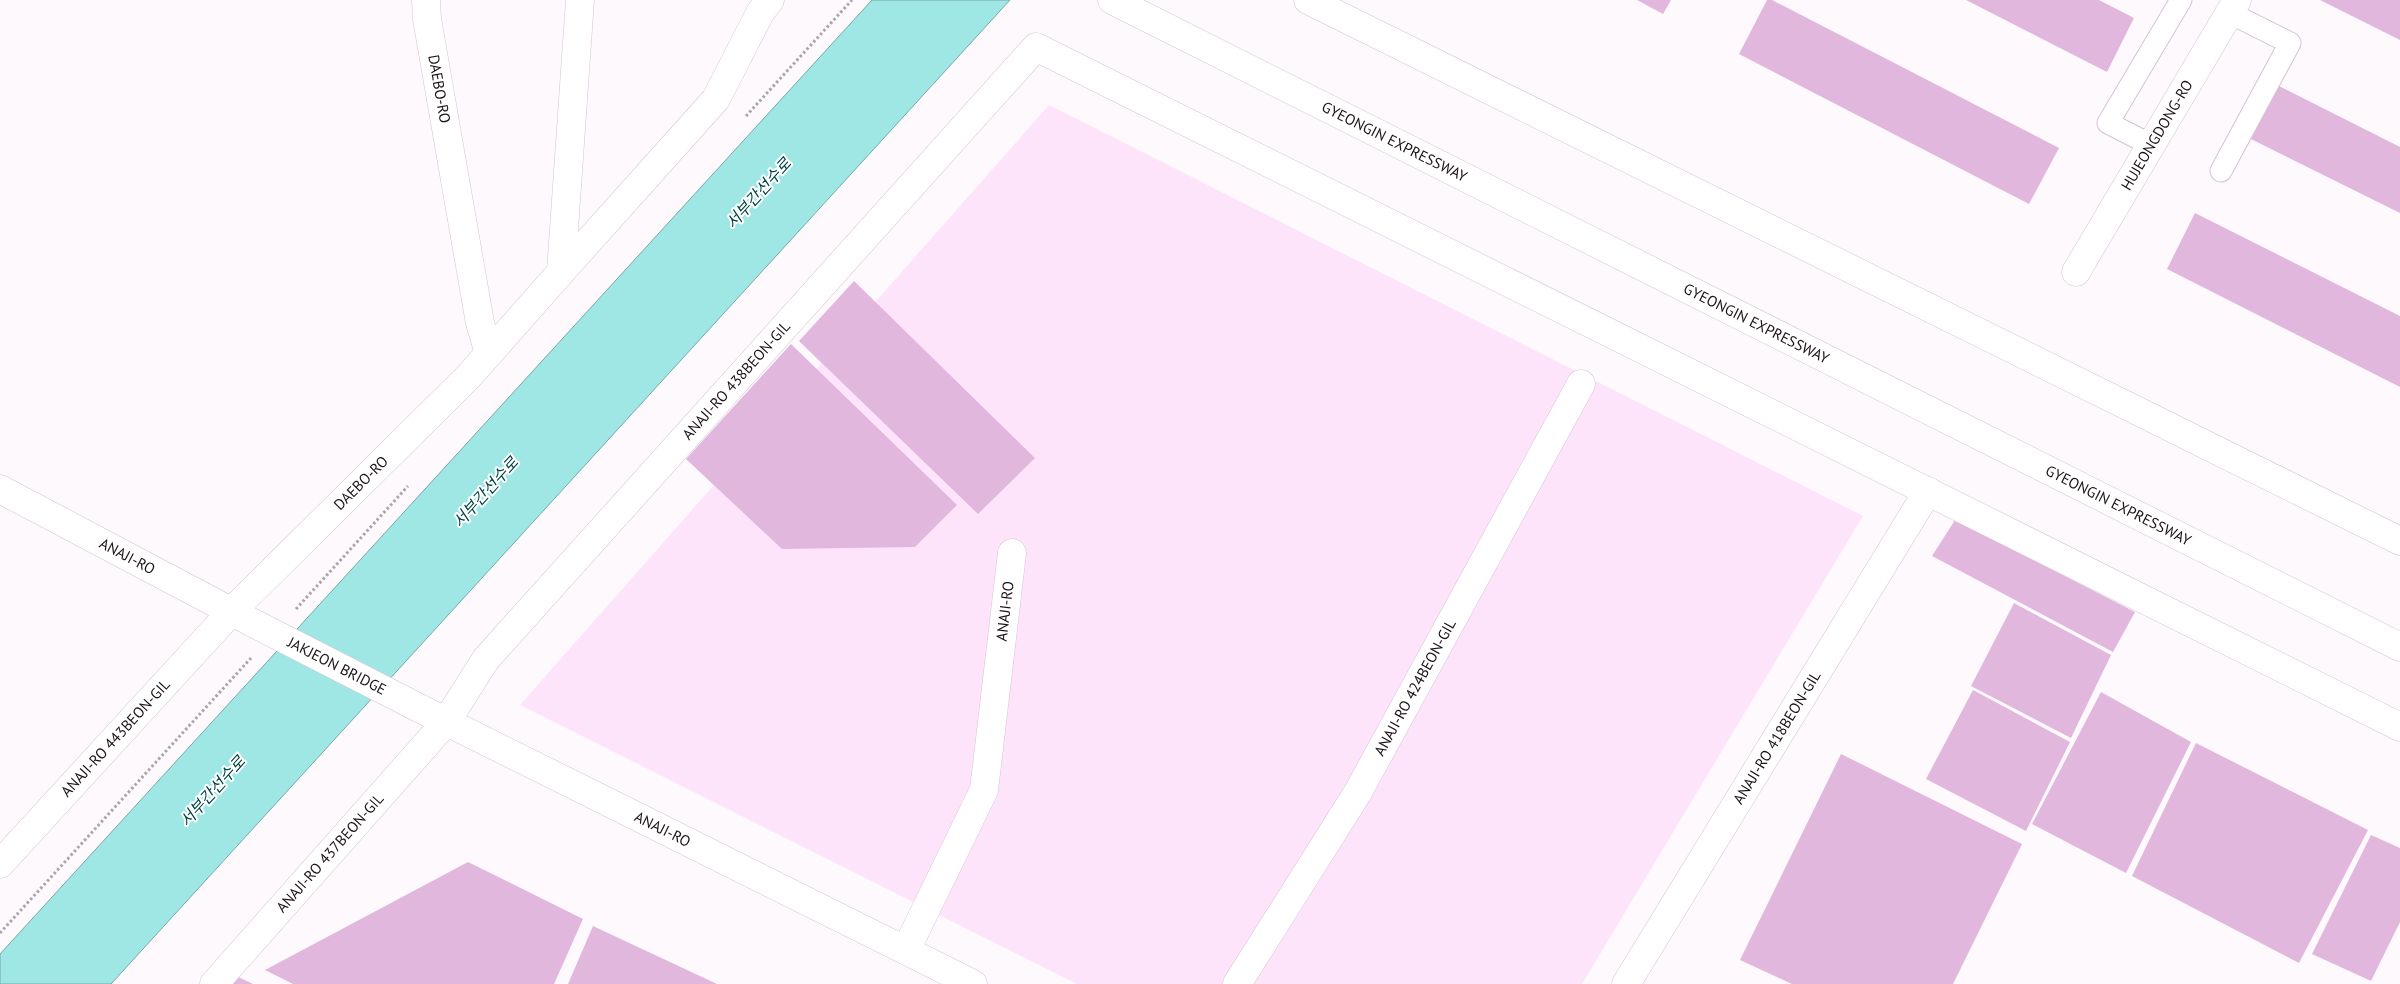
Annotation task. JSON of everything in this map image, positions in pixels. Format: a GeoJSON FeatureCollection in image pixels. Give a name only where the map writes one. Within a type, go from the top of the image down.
{"type":"FeatureCollection","features":[{"type":"Feature","properties":{"kind":"main road","name":"DAEBO-RO"},"geometry":{"type":"LineString","coordinates":[[426,0],[429,29],[480,323],[489,353]]}},
{"type":"Feature","properties":{"kind":"main road"},"geometry":{"type":"LineString","coordinates":[[561,272],[580,0]]}},
{"type":"Feature","properties":{"kind":"main road","name":"DAEBO-RO"},"geometry":{"type":"LineString","coordinates":[[231,612],[469,376],[716,99],[760,13],[770,0]]}},
{"type":"Feature","properties":{"kind":"main road","name":"GYEONGIN EXPRESSWAY"},"geometry":{"type":"LineString","coordinates":[[1112,0],[2400,647]]}},
{"type":"Feature","properties":{"kind":"main road"},"geometry":{"type":"LineString","coordinates":[[1308,0],[2400,541]]}},
{"type":"Feature","properties":{"kind":"main road","name":"HUJEONGDONG-RO"},"geometry":{"type":"LineString","coordinates":[[2076,272],[2234,6]]}},
{"type":"Feature","properties":{"kind":"main road","name":"ANAJI-RO 438BEON-GIL"},"geometry":{"type":"LineString","coordinates":[[446,722],[486,659],[1036,47],[1928,491]]}},
{"type":"Feature","properties":{"kind":"main road","name":"ANAJI-RO 424BEON-GIL"},"geometry":{"type":"LineString","coordinates":[[1237,984],[1358,792],[1581,384]]}},
{"type":"Feature","properties":{"kind":"main road","name":"ANAJI-RO"},"geometry":{"type":"LineString","coordinates":[[0,489],[255,624]]}},
{"type":"Feature","properties":{"kind":"main road"},"geometry":{"type":"LineString","coordinates":[[1928,491],[2400,727]]}},
{"type":"Feature","properties":{"kind":"main road","name":"ANAJI-RO 418BEON-GIL"},"geometry":{"type":"LineString","coordinates":[[1626,984],[1928,491]]}},
{"type":"Feature","properties":{"kind":"main road","name":"ANAJI-RO"},"geometry":{"type":"LineString","coordinates":[[906,950],[984,790],[1012,553]]}},
{"type":"Feature","properties":{"kind":"main road","name":"ANAJI-RO 443BEON-GIL"},"geometry":{"type":"LineString","coordinates":[[0,864],[231,612]]}},
{"type":"Feature","properties":{"kind":"main road","name":"JAKJEON BRIDGE"},"geometry":{"type":"LineString","coordinates":[[255,624],[419,708]]}},
{"type":"Feature","properties":{"kind":"main road","name":"ANAJI-RO"},"geometry":{"type":"LineString","coordinates":[[419,708],[973,984]]}},
{"type":"Feature","properties":{"kind":"main road","name":"ANAJI-RO 437BEON-GIL"},"geometry":{"type":"LineString","coordinates":[[214,984],[446,722]]}},
{"type":"Feature","properties":{"kind":"lane"},"geometry":{"type":"LineString","coordinates":[[2151,145],[2108,123],[2181,0]]}},
{"type":"Feature","properties":{"kind":"lane"},"geometry":{"type":"LineString","coordinates":[[2221,171],[2290,43],[2234,6]]}},
{"type":"Feature","properties":{"kind":"shaded area"},"geometry":{"type":"Polygon","coordinates":[[[1049,105],[1863,516],[1582,984],[1077,984],[520,705],[1049,105]]]}},
{"type":"Feature","properties":{"kind":"water","name":"서부간선수로"},"geometry":{"type":"Polygon","coordinates":[[[872,0],[1010,0],[111,984],[0,984],[0,954],[872,0]]]}},
{"type":"Feature","properties":{"kind":"building"},"geometry":{"type":"Polygon","coordinates":[[[1637,0],[1671,0],[1663,14],[1637,0]]]}},
{"type":"Feature","properties":{"kind":"building"},"geometry":{"type":"Polygon","coordinates":[[[1767,0],[1772,0],[2059,148],[2029,204],[1739,54],[1767,0]]]}},
{"type":"Feature","properties":{"kind":"building"},"geometry":{"type":"Polygon","coordinates":[[[1966,0],[2099,0],[2134,18],[2107,72],[1966,0]]]}},
{"type":"Feature","properties":{"kind":"building"},"geometry":{"type":"Polygon","coordinates":[[[2320,0],[2400,0],[2400,40],[2320,0]]]}},
{"type":"Feature","properties":{"kind":"building"},"geometry":{"type":"Polygon","coordinates":[[[2277,85],[2400,147],[2400,213],[2251,139],[2277,85]]]}},
{"type":"Feature","properties":{"kind":"building"},"geometry":{"type":"Polygon","coordinates":[[[2195,213],[2400,316],[2400,387],[2167,269],[2195,213]]]}},
{"type":"Feature","properties":{"kind":"building"},"geometry":{"type":"Polygon","coordinates":[[[854,281],[1035,458],[978,514],[799,341],[854,281]]]}},
{"type":"Feature","properties":{"kind":"building"},"geometry":{"type":"Polygon","coordinates":[[[791,344],[957,505],[915,547],[782,549],[686,459],[791,344]]]}},
{"type":"Feature","properties":{"kind":"building"},"geometry":{"type":"Polygon","coordinates":[[[1955,520],[2135,612],[2113,652],[1932,556],[1955,520]]]}},
{"type":"Feature","properties":{"kind":"building"},"geometry":{"type":"Polygon","coordinates":[[[2014,603],[2111,655],[2071,738],[1971,686],[2014,603]]]}},
{"type":"Feature","properties":{"kind":"building"},"geometry":{"type":"Polygon","coordinates":[[[1973,690],[2070,742],[2026,831],[1926,779],[1973,690]]]}},
{"type":"Feature","properties":{"kind":"building"},"geometry":{"type":"Polygon","coordinates":[[[2101,692],[2191,742],[2126,873],[2032,824],[2101,692]]]}},
{"type":"Feature","properties":{"kind":"building"},"geometry":{"type":"Polygon","coordinates":[[[2196,743],[2368,830],[2299,963],[2132,876],[2196,743]]]}},
{"type":"Feature","properties":{"kind":"building"},"geometry":{"type":"Polygon","coordinates":[[[1841,754],[2022,844],[1953,984],[1792,984],[1740,960],[1841,754]]]}},
{"type":"Feature","properties":{"kind":"building"},"geometry":{"type":"Polygon","coordinates":[[[2371,835],[2400,848],[2400,922],[2371,981],[2312,954],[2371,835]]]}},
{"type":"Feature","properties":{"kind":"building"},"geometry":{"type":"Polygon","coordinates":[[[468,862],[583,919],[554,984],[293,984],[265,970],[468,862]]]}},
{"type":"Feature","properties":{"kind":"building"},"geometry":{"type":"Polygon","coordinates":[[[593,926],[717,984],[568,984],[593,926]]]}},
{"type":"Feature","properties":{"kind":"building"},"geometry":{"type":"Polygon","coordinates":[[[236,976],[253,984],[231,984],[236,976]]]}}]}
